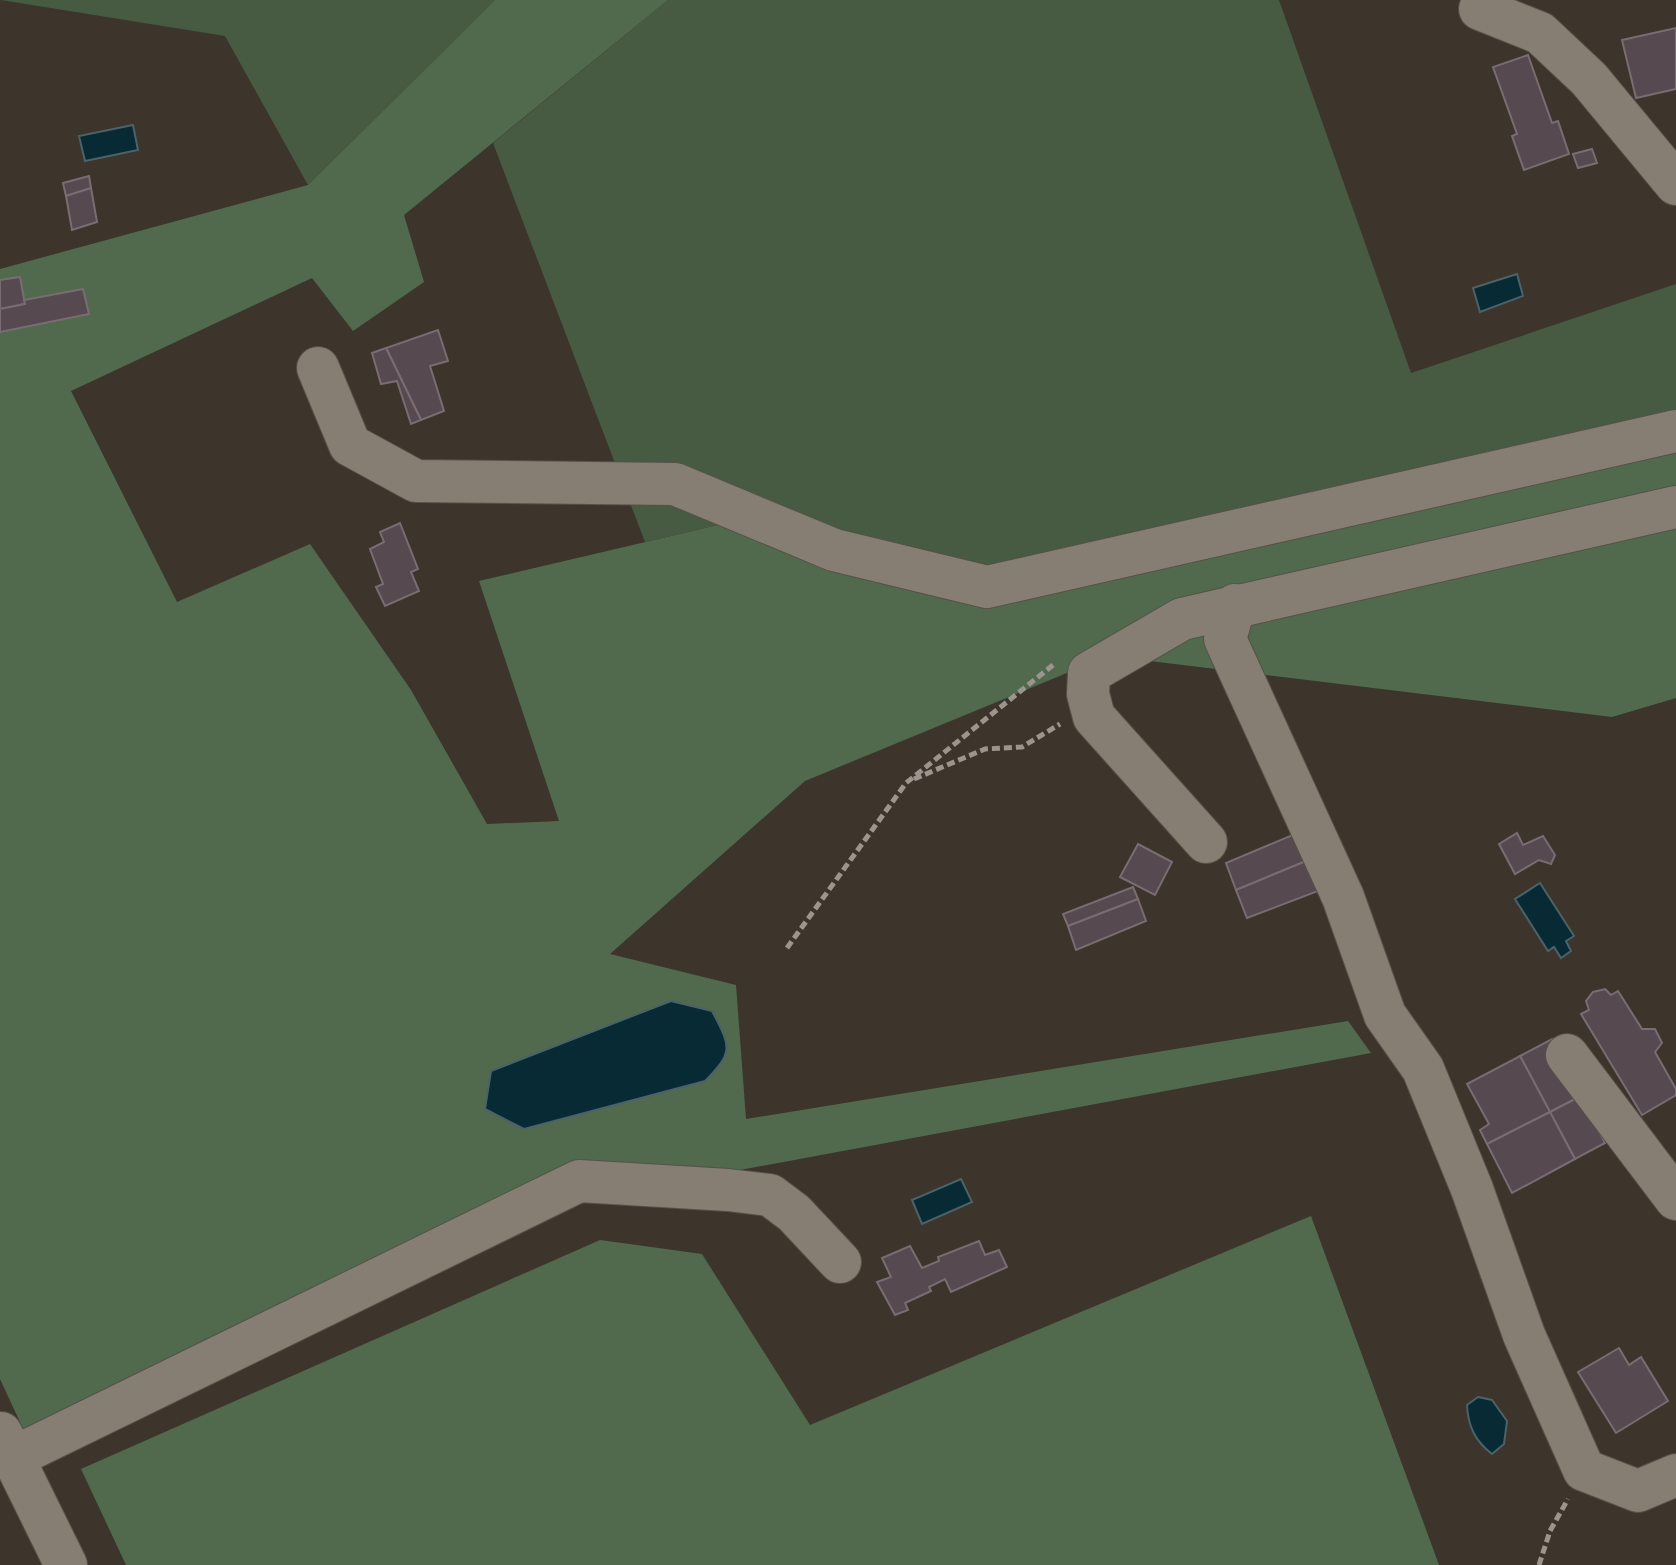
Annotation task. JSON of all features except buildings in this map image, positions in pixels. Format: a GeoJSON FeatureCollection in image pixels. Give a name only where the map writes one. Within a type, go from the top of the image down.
{"type":"FeatureCollection","features":[{"type":"Feature","properties":{"kind":"street"},"geometry":{"type":"LineString","coordinates":[[1480,9],[1540,33],[1589,79],[1676,184]]}},
{"type":"Feature","properties":{"kind":"street"},"geometry":{"type":"LineString","coordinates":[[318,368],[350,445],[416,481],[675,484],[834,550],[987,587],[1676,431]]}},
{"type":"Feature","properties":{"kind":"street"},"geometry":{"type":"LineString","coordinates":[[1206,842],[1094,717],[1088,694],[1089,673],[1182,619],[1676,507]]}},
{"type":"Feature","properties":{"kind":"street"},"geometry":{"type":"LineString","coordinates":[[1235,605],[1225,639],[1343,897],[1385,1015],[1423,1069],[1472,1189],[1524,1335],[1584,1470],[1638,1491],[1676,1475]]}},
{"type":"Feature","properties":{"kind":"street"},"geometry":{"type":"LineString","coordinates":[[1567,1055],[1676,1199]]}},
{"type":"Feature","properties":{"kind":"street"},"geometry":{"type":"LineString","coordinates":[[66,1565],[6,1445],[579,1181],[770,1195],[794,1213],[840,1262]]}},
{"type":"Feature","properties":{"kind":"path"},"geometry":{"type":"LineString","coordinates":[[787,948],[906,783],[1064,657]]}},
{"type":"Feature","properties":{"kind":"path"},"geometry":{"type":"LineString","coordinates":[[906,783],[985,749],[1022,747],[1056,729],[1088,694]]}},
{"type":"Feature","properties":{"kind":"path"},"geometry":{"type":"LineString","coordinates":[[1539,1565],[1550,1531],[1584,1470]]}},
{"type":"Feature","properties":{"kind":"green space"},"geometry":{"type":"Polygon","coordinates":[[[1,0],[495,0],[308,185],[225,36],[1,0]]]}},
{"type":"Feature","properties":{"kind":"green space"},"geometry":{"type":"Polygon","coordinates":[[[495,0],[668,0],[404,215],[424,282],[353,331],[312,278],[71,391],[177,602],[310,544],[411,690],[487,824],[559,821],[479,581],[718,525],[1052,594],[1676,450],[1676,698],[1612,717],[1108,656],[805,781],[610,954],[736,985],[746,1119],[1348,1021],[1371,1053],[578,1200],[33,1450],[0,1379],[0,269],[308,185],[495,0]]]}},
{"type":"Feature","properties":{"kind":"green space"},"geometry":{"type":"Polygon","coordinates":[[[668,0],[1279,0],[1411,373],[1676,284],[1676,450],[1052,594],[718,525],[645,542],[493,143],[668,0]]]}},
{"type":"Feature","properties":{"kind":"green space"},"geometry":{"type":"Polygon","coordinates":[[[1311,1216],[1439,1565],[126,1565],[81,1469],[600,1240],[702,1254],[810,1425],[1311,1216]]]}},
{"type":"Feature","properties":{"kind":"water"},"geometry":{"type":"Polygon","coordinates":[[[133,125],[138,150],[85,161],[79,136],[133,125]]]}},
{"type":"Feature","properties":{"kind":"water"},"geometry":{"type":"Polygon","coordinates":[[[1517,274],[1523,296],[1480,312],[1473,288],[1517,274]]]}},
{"type":"Feature","properties":{"kind":"water"},"geometry":{"type":"Polygon","coordinates":[[[1540,883],[1574,936],[1566,941],[1571,951],[1561,958],[1554,947],[1548,951],[1515,899],[1540,883]]]}},
{"type":"Feature","properties":{"kind":"water"},"geometry":{"type":"Polygon","coordinates":[[[671,1001],[712,1011],[723,1032],[725,1055],[705,1081],[524,1129],[485,1109],[491,1071],[671,1001]]]}},
{"type":"Feature","properties":{"kind":"water"},"geometry":{"type":"Polygon","coordinates":[[[961,1179],[972,1202],[922,1224],[912,1200],[961,1179]]]}},
{"type":"Feature","properties":{"kind":"water"},"geometry":{"type":"Polygon","coordinates":[[[1478,1397],[1492,1400],[1507,1421],[1504,1444],[1492,1454],[1477,1438],[1469,1420],[1467,1405],[1478,1397]]]}}]}
